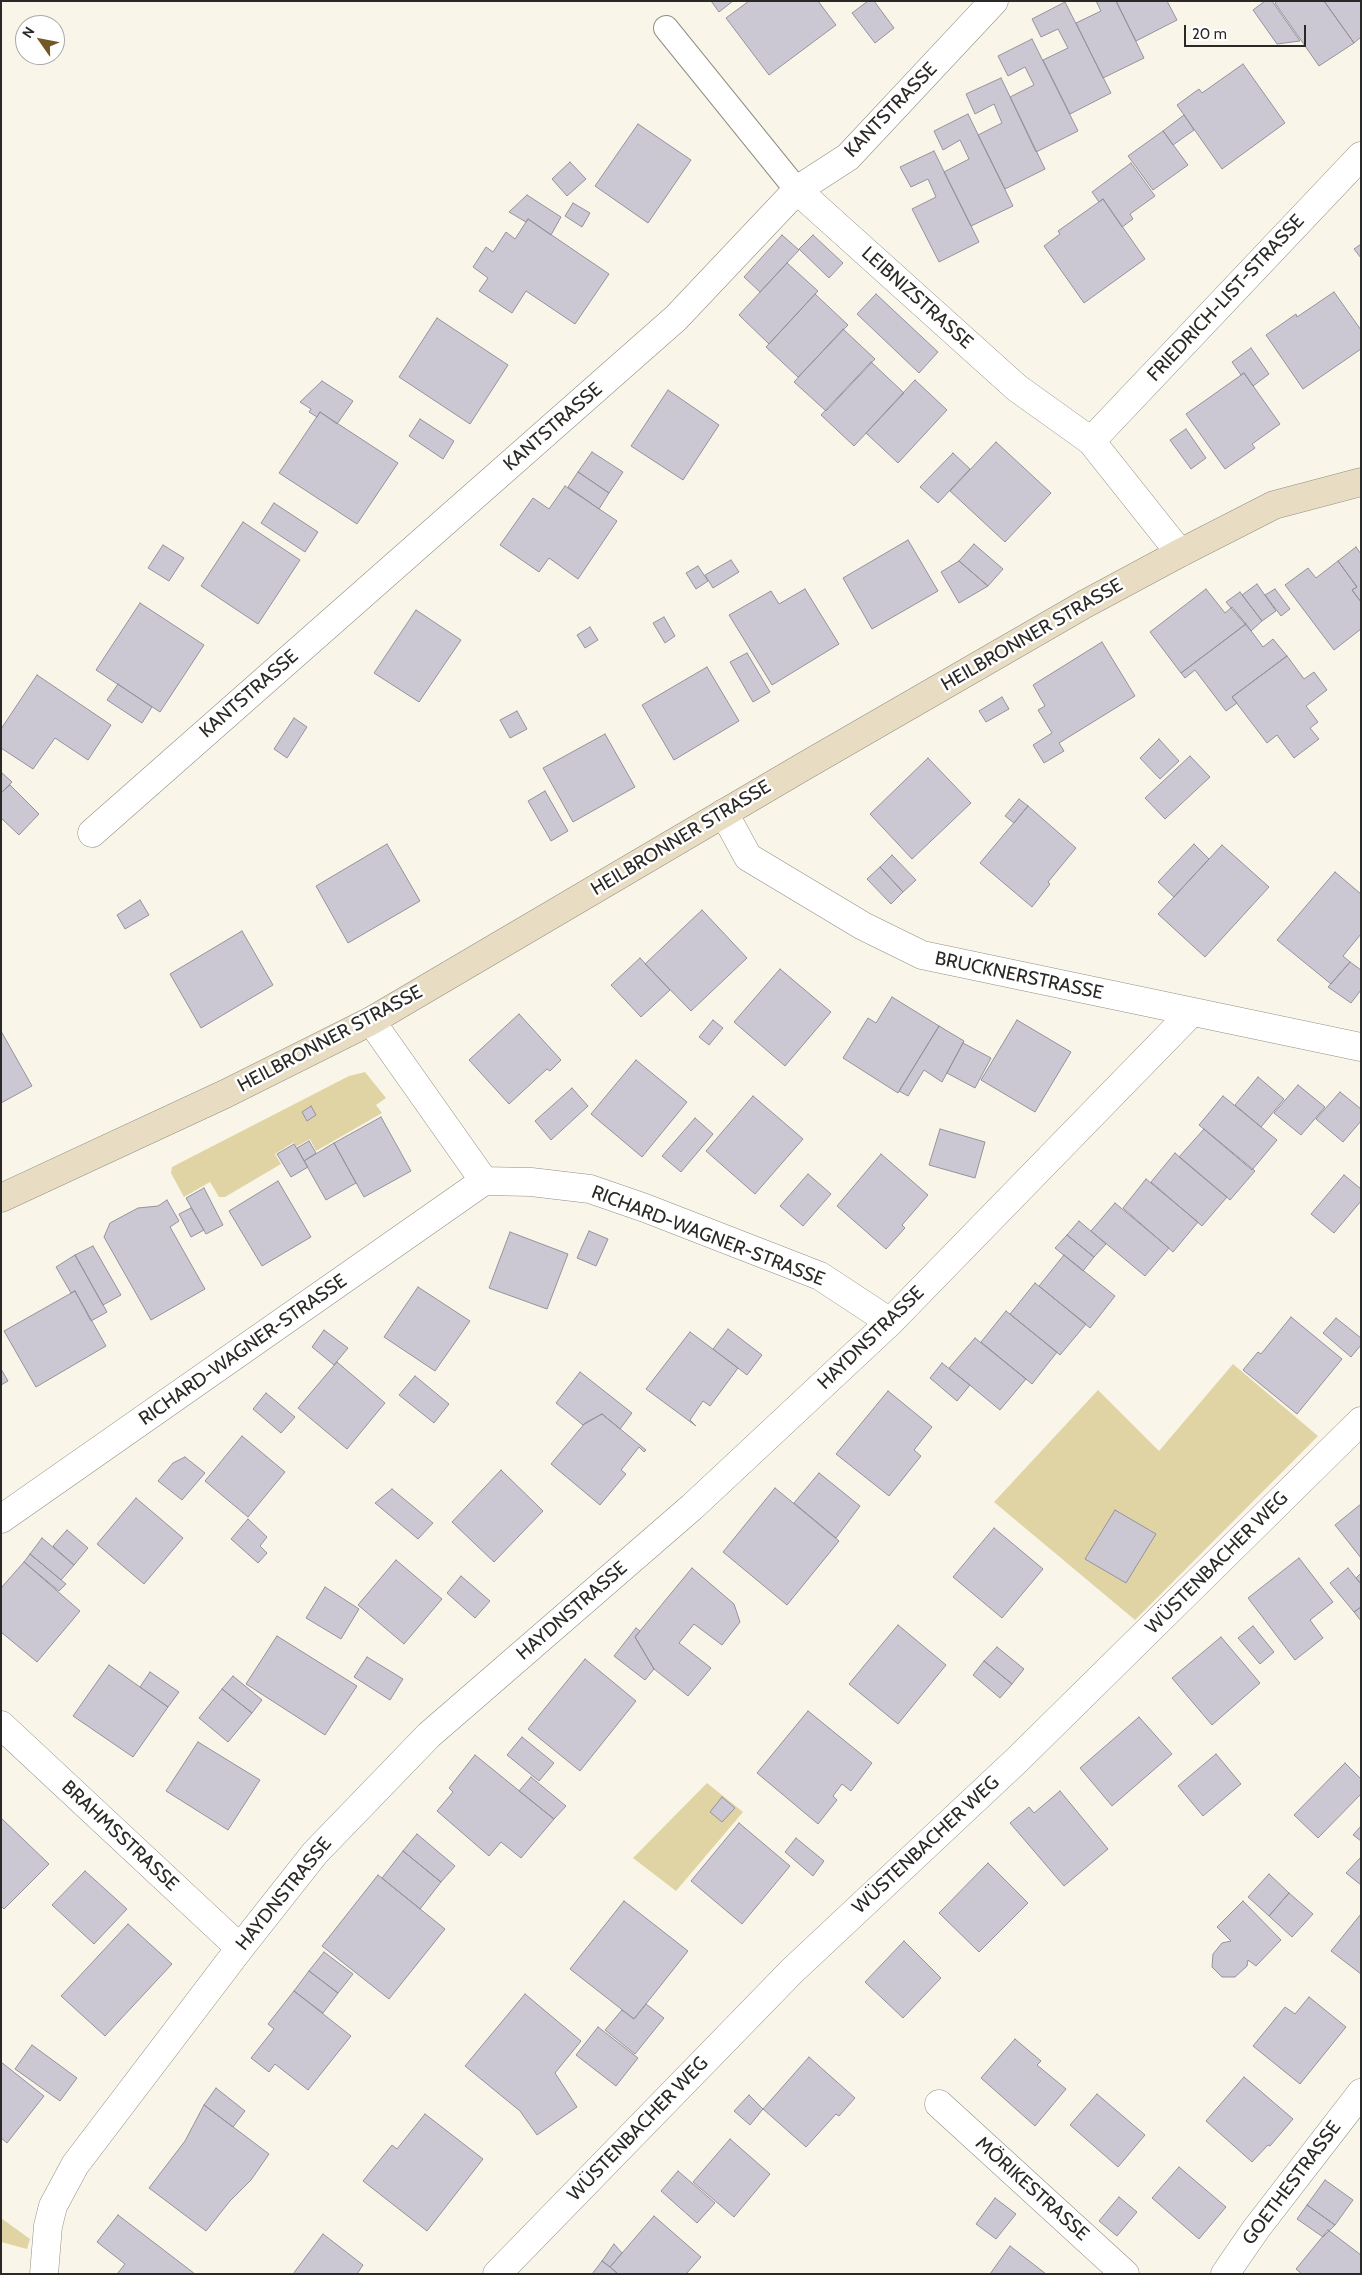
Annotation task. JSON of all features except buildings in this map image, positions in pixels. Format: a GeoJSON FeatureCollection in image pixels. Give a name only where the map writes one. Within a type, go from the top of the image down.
{"type":"FeatureCollection","features":[{"type":"Feature","properties":{"kind":"street","name":"KANTSTRASSE"},"geometry":{"type":"LineString","coordinates":[[92,833],[676,318],[797,190],[848,157],[994,1]]}},
{"type":"Feature","properties":{"kind":"street","name":"FRIEDRICH-LIST-STRASSE"},"geometry":{"type":"LineString","coordinates":[[1091,441],[1361,156]]}},
{"type":"Feature","properties":{"kind":"street","name":"LEIBNIZSTRASSE"},"geometry":{"type":"LineString","coordinates":[[797,190],[1016,388],[1091,441],[1180,553]]}},
{"type":"Feature","properties":{"kind":"street","name":"HEILBRONNER STRASSE"},"geometry":{"type":"LineString","coordinates":[[1,1198],[225,1094],[371,1021],[724,813],[1085,604],[1180,553],[1274,505],[1361,482]]}},
{"type":"Feature","properties":{"kind":"street","name":"BRUCKNERSTRASSE"},"geometry":{"type":"LineString","coordinates":[[724,813],[748,857],[863,926],[922,956],[1361,1047]]}},
{"type":"Feature","properties":{"kind":"street","name":"HAYDNSTRASSE"},"geometry":{"type":"LineString","coordinates":[[44,2274],[48,2226],[53,2206],[75,2165],[240,1948],[315,1853],[430,1735],[692,1507],[890,1322],[1192,1012]]}},
{"type":"Feature","properties":{"kind":"street"},"geometry":{"type":"LineString","coordinates":[[371,1021],[484,1181]]}},
{"type":"Feature","properties":{"kind":"street","name":"RICHARD-WAGNER-STRASSE"},"geometry":{"type":"LineString","coordinates":[[1,1518],[484,1181],[531,1182],[590,1189],[645,1208],[820,1276],[890,1322]]}},
{"type":"Feature","properties":{"kind":"street","name":"WÜSTENBACHER WEG"},"geometry":{"type":"LineString","coordinates":[[497,2274],[792,1972],[1017,1760],[1361,1421]]}},
{"type":"Feature","properties":{"kind":"street","name":"BRAHMSSTRASSE"},"geometry":{"type":"LineString","coordinates":[[1,1725],[240,1948]]}},
{"type":"Feature","properties":{"kind":"street","name":"GOETHESTRASSE"},"geometry":{"type":"LineString","coordinates":[[1225,2274],[1256,2229],[1361,2093]]}},
{"type":"Feature","properties":{"kind":"street","name":"MÖRIKESTRASSE"},"geometry":{"type":"LineString","coordinates":[[939,2104],[1118,2272]]}},
{"type":"Feature","properties":{"kind":"lane","name":"LEIBNIZSTRASSE"},"geometry":{"type":"LineString","coordinates":[[666,28],[797,190]]}},
{"type":"Feature","properties":{"kind":"shaded area"},"geometry":{"type":"Polygon","coordinates":[[[365,1072],[386,1098],[376,1105],[382,1113],[316,1151],[310,1139],[296,1147],[294,1142],[275,1154],[281,1164],[225,1197],[219,1197],[210,1182],[184,1197],[171,1173],[172,1167],[349,1076],[365,1072]]]}},
{"type":"Feature","properties":{"kind":"shaded area"},"geometry":{"type":"Polygon","coordinates":[[[1233,1364],[1318,1436],[1135,1620],[994,1502],[1098,1390],[1159,1451],[1233,1364]]]}},
{"type":"Feature","properties":{"kind":"shaded area"},"geometry":{"type":"Polygon","coordinates":[[[707,1783],[743,1812],[676,1891],[633,1858],[707,1783]]]}},
{"type":"Feature","properties":{"kind":"shaded area"},"geometry":{"type":"Polygon","coordinates":[[[1,2218],[30,2239],[27,2249],[1,2242],[1,2218]]]}}]}
